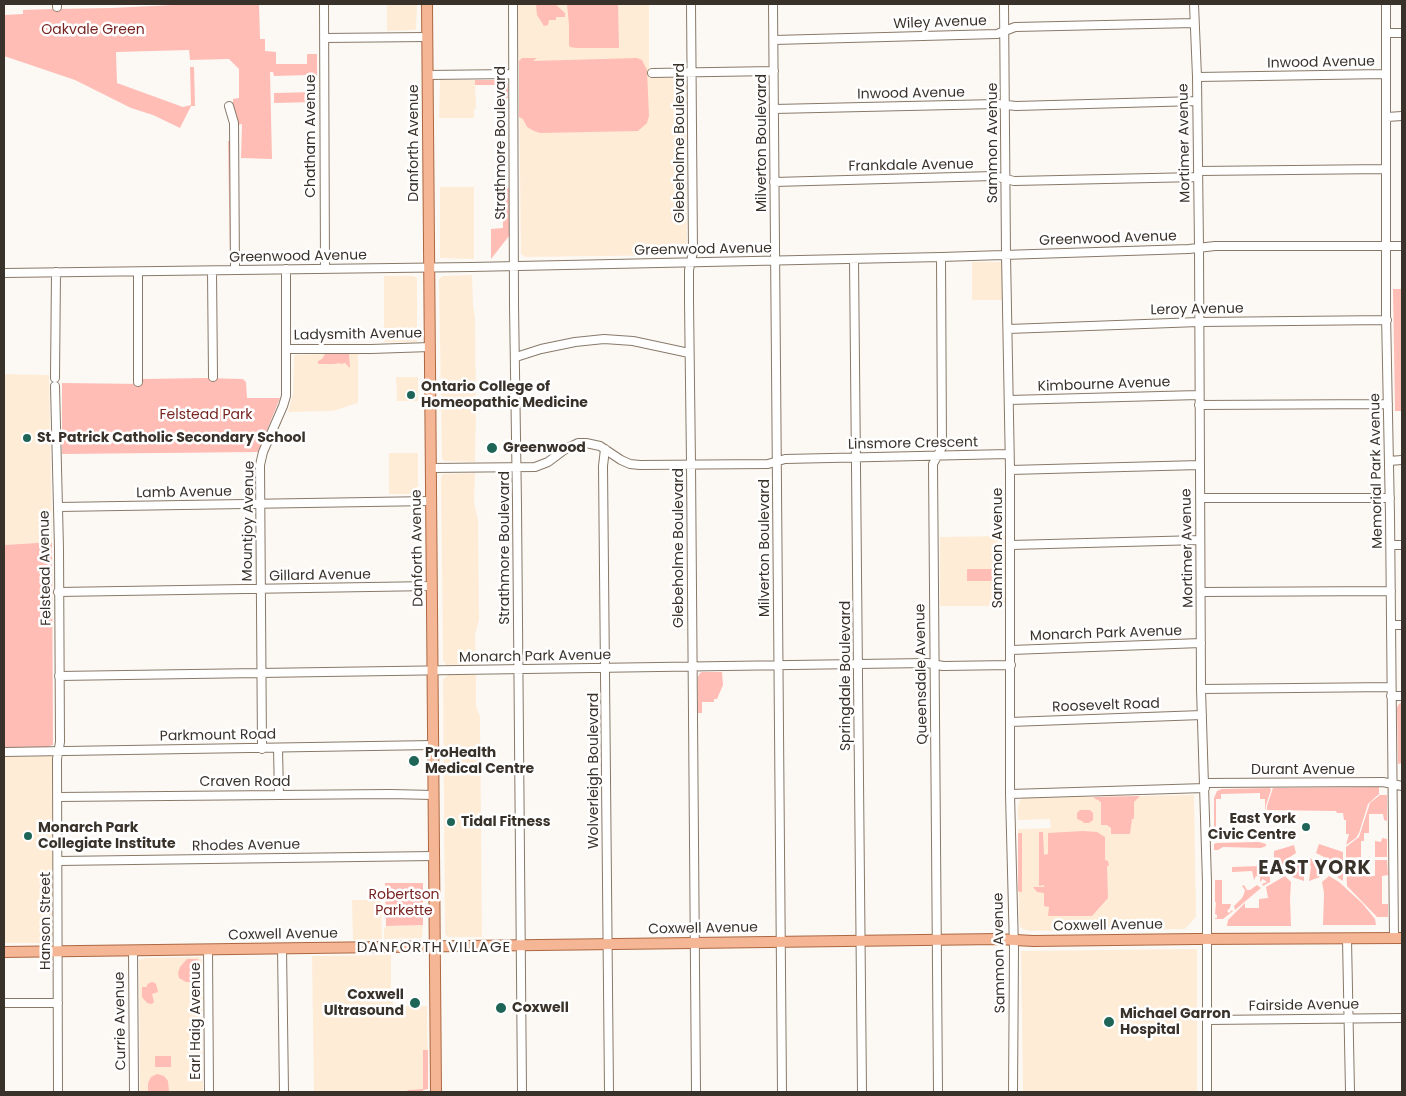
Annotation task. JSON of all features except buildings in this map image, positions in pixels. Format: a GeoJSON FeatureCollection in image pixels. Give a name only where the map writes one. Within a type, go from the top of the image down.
{"type":"FeatureCollection","features":[{"type":"Feature","properties":{"kind":"main road","name":"Danforth Avenue"},"geometry":{"type":"LineString","coordinates":[[427,4],[436,1092]]}},
{"type":"Feature","properties":{"kind":"main road","name":"Coxwell Avenue"},"geometry":{"type":"LineString","coordinates":[[4,952],[860,940],[998,939],[1033,941],[1398,938]]}},
{"type":"Feature","properties":{"kind":"street","name":"Chatham Avenue"},"geometry":{"type":"LineString","coordinates":[[324,4],[325,269]]}},
{"type":"Feature","properties":{"kind":"street","name":"Strathmore Boulevard"},"geometry":{"type":"LineString","coordinates":[[513,4],[522,1092]]}},
{"type":"Feature","properties":{"kind":"street","name":"Glebeholme Boulevard"},"geometry":{"type":"LineString","coordinates":[[691,4],[693,252],[690,262],[689,353],[696,1092]]}},
{"type":"Feature","properties":{"kind":"street","name":"Milverton Boulevard"},"geometry":{"type":"LineString","coordinates":[[773,4],[782,1092]]}},
{"type":"Feature","properties":{"kind":"street","name":"Sammon Avenue"},"geometry":{"type":"LineString","coordinates":[[1004,4],[1010,470],[1010,794],[1013,940],[1013,1092]]}},
{"type":"Feature","properties":{"kind":"street","name":"Mortimer Avenue"},"geometry":{"type":"LineString","coordinates":[[1194,4],[1197,77],[1199,248],[1202,715],[1207,882],[1207,1092]]}},
{"type":"Feature","properties":{"kind":"street","name":"Memorial Park Avenue"},"geometry":{"type":"LineString","coordinates":[[1386,4],[1386,320],[1391,545],[1393,859],[1398,938]]}},
{"type":"Feature","properties":{"kind":"street","name":"Wiley Avenue"},"geometry":{"type":"LineString","coordinates":[[774,40],[997,34],[1015,27],[1194,23]]}},
{"type":"Feature","properties":{"kind":"street"},"geometry":{"type":"LineString","coordinates":[[1386,33],[1402,33]]}},
{"type":"Feature","properties":{"kind":"street"},"geometry":{"type":"LineString","coordinates":[[324,38],[427,37]]}},
{"type":"Feature","properties":{"kind":"street"},"geometry":{"type":"LineString","coordinates":[[652,73],[774,72]]}},
{"type":"Feature","properties":{"kind":"street"},"geometry":{"type":"LineString","coordinates":[[428,74],[513,74]]}},
{"type":"Feature","properties":{"kind":"street","name":"Inwood Avenue"},"geometry":{"type":"LineString","coordinates":[[1197,77],[1386,74]]}},
{"type":"Feature","properties":{"kind":"street","name":"Inwood Avenue"},"geometry":{"type":"LineString","coordinates":[[774,109],[1197,101]]}},
{"type":"Feature","properties":{"kind":"street"},"geometry":{"type":"LineString","coordinates":[[229,106],[234,123],[235,270]]}},
{"type":"Feature","properties":{"kind":"street"},"geometry":{"type":"LineString","coordinates":[[1387,116],[1402,116]]}},
{"type":"Feature","properties":{"kind":"street","name":"Frankdale Avenue"},"geometry":{"type":"LineString","coordinates":[[774,182],[994,176],[1014,181],[1386,169]]}},
{"type":"Feature","properties":{"kind":"street","name":"Greenwood Avenue"},"geometry":{"type":"LineString","coordinates":[[4,273],[429,268],[775,261],[1006,255],[1215,246],[1402,246]]}},
{"type":"Feature","properties":{"kind":"street","name":"Queensdale Avenue"},"geometry":{"type":"LineString","coordinates":[[938,1092],[933,464],[942,447],[941,257]]}},
{"type":"Feature","properties":{"kind":"street","name":"Springdale Boulevard"},"geometry":{"type":"LineString","coordinates":[[854,259],[862,1092]]}},
{"type":"Feature","properties":{"kind":"street","name":"Mountjoy Avenue"},"geometry":{"type":"LineString","coordinates":[[262,749],[260,466],[286,396],[286,269]]}},
{"type":"Feature","properties":{"kind":"street"},"geometry":{"type":"LineString","coordinates":[[212,271],[212,377]]}},
{"type":"Feature","properties":{"kind":"street","name":"Felstead Avenue"},"geometry":{"type":"LineString","coordinates":[[56,272],[55,382],[60,742],[58,750]]}},
{"type":"Feature","properties":{"kind":"street"},"geometry":{"type":"LineString","coordinates":[[138,272],[138,382]]}},
{"type":"Feature","properties":{"kind":"street","name":"Leroy Avenue"},"geometry":{"type":"LineString","coordinates":[[1008,329],[1199,322],[1386,320]]}},
{"type":"Feature","properties":{"kind":"street"},"geometry":{"type":"LineString","coordinates":[[516,358],[550,347],[604,339],[633,341],[689,353]]}},
{"type":"Feature","properties":{"kind":"street","name":"Ladysmith Avenue"},"geometry":{"type":"LineString","coordinates":[[287,349],[430,347]]}},
{"type":"Feature","properties":{"kind":"street","name":"Kimbourne Avenue"},"geometry":{"type":"LineString","coordinates":[[1009,400],[1199,395]]}},
{"type":"Feature","properties":{"kind":"street"},"geometry":{"type":"LineString","coordinates":[[1199,405],[1388,404]]}},
{"type":"Feature","properties":{"kind":"street","name":"Linsmore Crescent"},"geometry":{"type":"LineString","coordinates":[[431,468],[540,466],[578,443],[600,446],[630,464],[659,465],[768,464],[785,459],[1009,454]]}},
{"type":"Feature","properties":{"kind":"street","name":"Wolverleigh Boulevard"},"geometry":{"type":"LineString","coordinates":[[605,449],[603,466],[609,1092]]}},
{"type":"Feature","properties":{"kind":"street"},"geometry":{"type":"LineString","coordinates":[[1389,461],[1402,460]]}},
{"type":"Feature","properties":{"kind":"street"},"geometry":{"type":"LineString","coordinates":[[1010,470],[1200,465]]}},
{"type":"Feature","properties":{"kind":"street"},"geometry":{"type":"LineString","coordinates":[[1200,498],[1390,498]]}},
{"type":"Feature","properties":{"kind":"street","name":"Lamb Avenue"},"geometry":{"type":"LineString","coordinates":[[58,507],[431,501]]}},
{"type":"Feature","properties":{"kind":"street"},"geometry":{"type":"LineString","coordinates":[[1010,545],[1200,540]]}},
{"type":"Feature","properties":{"kind":"street"},"geometry":{"type":"LineString","coordinates":[[1391,545],[1402,545]]}},
{"type":"Feature","properties":{"kind":"street","name":"Gillard Avenue"},"geometry":{"type":"LineString","coordinates":[[58,592],[432,586]]}},
{"type":"Feature","properties":{"kind":"street"},"geometry":{"type":"LineString","coordinates":[[1201,592],[1391,591]]}},
{"type":"Feature","properties":{"kind":"street"},"geometry":{"type":"LineString","coordinates":[[1391,625],[1402,625]]}},
{"type":"Feature","properties":{"kind":"street","name":"Monarch Park Avenue"},"geometry":{"type":"LineString","coordinates":[[1011,650],[1201,643]]}},
{"type":"Feature","properties":{"kind":"street","name":"Monarch Park Avenue"},"geometry":{"type":"LineString","coordinates":[[59,676],[927,663],[943,666],[1011,665]]}},
{"type":"Feature","properties":{"kind":"street"},"geometry":{"type":"LineString","coordinates":[[1202,689],[1391,687]]}},
{"type":"Feature","properties":{"kind":"street"},"geometry":{"type":"LineString","coordinates":[[1392,696],[1402,696]]}},
{"type":"Feature","properties":{"kind":"street","name":"Roosevelt Road"},"geometry":{"type":"LineString","coordinates":[[1010,722],[1202,715]]}},
{"type":"Feature","properties":{"kind":"street","name":"Parkmount Road"},"geometry":{"type":"LineString","coordinates":[[4,752],[433,745]]}},
{"type":"Feature","properties":{"kind":"street"},"geometry":{"type":"LineString","coordinates":[[278,748],[278,795]]}},
{"type":"Feature","properties":{"kind":"street","name":"Hanson Street"},"geometry":{"type":"LineString","coordinates":[[58,750],[58,1092]]}},
{"type":"Feature","properties":{"kind":"street","name":"Durant Avenue"},"geometry":{"type":"LineString","coordinates":[[1010,794],[1204,786],[1383,782],[1402,786]]}},
{"type":"Feature","properties":{"kind":"street","name":"Craven Road"},"geometry":{"type":"LineString","coordinates":[[57,797],[434,795]]}},
{"type":"Feature","properties":{"kind":"street","name":"Rhodes Avenue"},"geometry":{"type":"LineString","coordinates":[[58,861],[434,856]]}},
{"type":"Feature","properties":{"kind":"street"},"geometry":{"type":"LineString","coordinates":[[1393,859],[1402,859]]}},
{"type":"Feature","properties":{"kind":"street"},"geometry":{"type":"LineString","coordinates":[[1347,939],[1350,1092]]}},
{"type":"Feature","properties":{"kind":"street"},"geometry":{"type":"LineString","coordinates":[[282,948],[284,1092]]}},
{"type":"Feature","properties":{"kind":"street","name":"Currie Avenue"},"geometry":{"type":"LineString","coordinates":[[133,950],[134,1092]]}},
{"type":"Feature","properties":{"kind":"street","name":"Earl Haig Avenue"},"geometry":{"type":"LineString","coordinates":[[208,950],[209,1092]]}},
{"type":"Feature","properties":{"kind":"street"},"geometry":{"type":"LineString","coordinates":[[4,1003],[58,1003]]}},
{"type":"Feature","properties":{"kind":"street","name":"Fairside Avenue"},"geometry":{"type":"LineString","coordinates":[[1207,1020],[1402,1018]]}},
{"type":"Feature","properties":{"kind":"shaded area"},"geometry":{"type":"Polygon","coordinates":[[[387,4],[417,4],[416,29],[387,31],[387,4]]]}},
{"type":"Feature","properties":{"kind":"shaded area"},"geometry":{"type":"Polygon","coordinates":[[[518,4],[649,4],[649,78],[681,78],[686,82],[687,246],[678,255],[526,257],[521,254],[518,4]]]}},
{"type":"Feature","properties":{"kind":"shaded area"},"geometry":{"type":"Polygon","coordinates":[[[440,80],[475,80],[476,109],[474,109],[474,118],[439,118],[440,80]]]}},
{"type":"Feature","properties":{"kind":"shaded area"},"geometry":{"type":"Polygon","coordinates":[[[440,187],[474,187],[474,259],[440,258],[440,187]]]}},
{"type":"Feature","properties":{"kind":"shaded area"},"geometry":{"type":"Polygon","coordinates":[[[972,262],[1002,262],[1002,300],[972,300],[972,262]]]}},
{"type":"Feature","properties":{"kind":"shaded area"},"geometry":{"type":"Polygon","coordinates":[[[472,275],[475,318],[475,462],[444,461],[442,458],[439,279],[443,276],[472,275]]]}},
{"type":"Feature","properties":{"kind":"shaded area"},"geometry":{"type":"Polygon","coordinates":[[[384,276],[413,276],[417,278],[417,342],[384,342],[384,276]]]}},
{"type":"Feature","properties":{"kind":"shaded area"},"geometry":{"type":"Polygon","coordinates":[[[358,353],[358,403],[333,411],[288,412],[293,394],[295,355],[358,353]]]}},
{"type":"Feature","properties":{"kind":"shaded area","name":"St. Patrick Catholic Secondary School"},"geometry":{"type":"Polygon","coordinates":[[[4,374],[49,375],[52,542],[4,545],[4,374]]]}},
{"type":"Feature","properties":{"kind":"shaded area"},"geometry":{"type":"Polygon","coordinates":[[[396,377],[418,377],[418,401],[397,401],[396,377]]]}},
{"type":"Feature","properties":{"kind":"shaded area"},"geometry":{"type":"Polygon","coordinates":[[[389,453],[418,453],[418,494],[389,494],[389,453]]]}},
{"type":"Feature","properties":{"kind":"shaded area"},"geometry":{"type":"Polygon","coordinates":[[[475,473],[474,502],[478,520],[479,620],[475,635],[476,664],[446,665],[443,660],[441,478],[445,474],[475,473]]]}},
{"type":"Feature","properties":{"kind":"shaded area"},"geometry":{"type":"Polygon","coordinates":[[[1005,536],[1005,606],[940,606],[940,537],[1005,536]]]}},
{"type":"Feature","properties":{"kind":"shaded area"},"geometry":{"type":"Polygon","coordinates":[[[448,675],[476,675],[476,707],[480,716],[482,937],[448,937],[445,934],[443,679],[448,675]]]}},
{"type":"Feature","properties":{"kind":"shaded area","name":"Monarch Park Collegiate Institute"},"geometry":{"type":"Polygon","coordinates":[[[54,756],[52,809],[53,939],[48,943],[4,943],[4,757],[54,756]]]}},
{"type":"Feature","properties":{"kind":"shaded area"},"geometry":{"type":"Polygon","coordinates":[[[1194,795],[1196,917],[1185,929],[1030,931],[1020,927],[1018,829],[1051,828],[1050,819],[1018,820],[1020,800],[1024,798],[1194,795]]]}},
{"type":"Feature","properties":{"kind":"shaded area"},"geometry":{"type":"Polygon","coordinates":[[[381,899],[382,939],[353,940],[352,900],[381,899]]]}},
{"type":"Feature","properties":{"kind":"shaded area"},"geometry":{"type":"Polygon","coordinates":[[[423,925],[422,938],[384,939],[384,929],[386,926],[423,925]]]}},
{"type":"Feature","properties":{"kind":"shaded area","name":"Michael Garron Hospital"},"geometry":{"type":"Polygon","coordinates":[[[1197,949],[1197,1092],[1023,1092],[1021,951],[1197,949]]]}},
{"type":"Feature","properties":{"kind":"shaded area"},"geometry":{"type":"Polygon","coordinates":[[[391,955],[393,1006],[427,1006],[428,1089],[408,1090],[406,1092],[314,1092],[312,956],[391,955]]]}},
{"type":"Feature","properties":{"kind":"shaded area"},"geometry":{"type":"Polygon","coordinates":[[[198,957],[202,962],[203,1092],[140,1092],[139,960],[145,958],[198,957]]]}},
{"type":"Feature","properties":{"kind":"green space","name":"Oakvale Green"},"geometry":{"type":"Polygon","coordinates":[[[193,4],[259,4],[260,39],[265,39],[265,51],[276,52],[276,64],[307,64],[307,54],[317,54],[317,80],[310,80],[309,75],[274,76],[273,72],[270,72],[272,159],[241,158],[242,124],[237,125],[233,105],[233,99],[239,98],[239,69],[229,59],[190,60],[189,50],[116,52],[117,83],[183,107],[191,105],[190,67],[194,67],[195,106],[191,106],[180,128],[153,115],[131,108],[75,80],[4,56],[4,15],[23,14],[23,10],[193,4]]]}},
{"type":"Feature","properties":{"kind":"green space"},"geometry":{"type":"Polygon","coordinates":[[[536,4],[555,4],[565,13],[565,17],[556,17],[556,20],[549,20],[548,25],[544,26],[537,15],[536,4]]]}},
{"type":"Feature","properties":{"kind":"green space"},"geometry":{"type":"Polygon","coordinates":[[[567,4],[618,4],[619,48],[570,47],[567,4]]]}},
{"type":"Feature","properties":{"kind":"green space"},"geometry":{"type":"Polygon","coordinates":[[[522,58],[537,58],[533,61],[637,58],[642,60],[647,70],[649,116],[647,123],[638,131],[540,133],[534,131],[527,127],[523,119],[519,117],[519,61],[522,58]]]}},
{"type":"Feature","properties":{"kind":"green space"},"geometry":{"type":"Polygon","coordinates":[[[475,80],[505,80],[508,84],[508,98],[501,98],[498,85],[475,85],[475,80]]]}},
{"type":"Feature","properties":{"kind":"green space"},"geometry":{"type":"Polygon","coordinates":[[[317,92],[317,102],[274,103],[274,93],[317,92]]]}},
{"type":"Feature","properties":{"kind":"green space"},"geometry":{"type":"Polygon","coordinates":[[[228,141],[230,141],[231,257],[230,257],[228,141]]]}},
{"type":"Feature","properties":{"kind":"green space"},"geometry":{"type":"Polygon","coordinates":[[[502,188],[509,188],[509,236],[491,259],[491,229],[503,228],[502,188]]]}},
{"type":"Feature","properties":{"kind":"green space"},"geometry":{"type":"Polygon","coordinates":[[[1393,289],[1402,289],[1402,411],[1395,411],[1393,289]]]}},
{"type":"Feature","properties":{"kind":"green space"},"geometry":{"type":"Polygon","coordinates":[[[325,354],[349,354],[350,368],[345,363],[318,364],[318,361],[325,354]]]}},
{"type":"Feature","properties":{"kind":"green space","name":"Felstead Park"},"geometry":{"type":"Polygon","coordinates":[[[143,379],[243,379],[246,382],[247,398],[280,398],[258,452],[62,454],[62,383],[143,384],[143,379]]]}},
{"type":"Feature","properties":{"kind":"green space"},"geometry":{"type":"Polygon","coordinates":[[[52,542],[53,745],[47,747],[4,748],[4,545],[52,542]]]}},
{"type":"Feature","properties":{"kind":"green space"},"geometry":{"type":"Polygon","coordinates":[[[967,569],[993,569],[993,581],[967,581],[967,569]]]}},
{"type":"Feature","properties":{"kind":"green space"},"geometry":{"type":"Polygon","coordinates":[[[702,672],[722,672],[723,685],[717,699],[714,699],[714,702],[702,702],[702,713],[698,713],[698,677],[702,672]]]}},
{"type":"Feature","properties":{"kind":"green space"},"geometry":{"type":"Polygon","coordinates":[[[1402,702],[1402,763],[1398,764],[1397,708],[1402,702]]]}},
{"type":"Feature","properties":{"kind":"green space"},"geometry":{"type":"Polygon","coordinates":[[[1379,787],[1379,794],[1368,804],[1359,833],[1356,838],[1346,845],[1349,834],[1346,834],[1346,820],[1344,820],[1343,813],[1337,813],[1336,811],[1267,810],[1273,788],[1379,787]]]}},
{"type":"Feature","properties":{"kind":"green space"},"geometry":{"type":"Polygon","coordinates":[[[1270,788],[1265,813],[1265,799],[1260,799],[1260,793],[1221,794],[1221,799],[1216,799],[1216,830],[1221,830],[1222,836],[1236,835],[1236,830],[1238,835],[1236,837],[1220,837],[1214,834],[1214,798],[1217,791],[1222,789],[1270,788]]]}},
{"type":"Feature","properties":{"kind":"green space"},"geometry":{"type":"Polygon","coordinates":[[[1380,795],[1387,795],[1387,821],[1384,820],[1383,814],[1369,814],[1369,833],[1364,833],[1364,841],[1361,841],[1361,857],[1346,858],[1346,847],[1359,837],[1370,803],[1380,795]]]}},
{"type":"Feature","properties":{"kind":"green space"},"geometry":{"type":"Polygon","coordinates":[[[1140,796],[1134,802],[1134,819],[1132,819],[1130,834],[1111,834],[1111,828],[1107,825],[1101,825],[1101,802],[1094,797],[1140,796]]]}},
{"type":"Feature","properties":{"kind":"green space"},"geometry":{"type":"Polygon","coordinates":[[[1080,810],[1090,810],[1093,813],[1093,820],[1089,823],[1084,823],[1077,819],[1077,813],[1080,810]]]}},
{"type":"Feature","properties":{"kind":"green space"},"geometry":{"type":"Polygon","coordinates":[[[1039,832],[1043,832],[1044,855],[1048,854],[1048,833],[1097,832],[1105,837],[1105,860],[1108,861],[1109,865],[1107,867],[1108,898],[1092,916],[1048,916],[1049,907],[1044,906],[1044,893],[1037,892],[1033,887],[1044,887],[1044,885],[1039,886],[1039,832]]]}},
{"type":"Feature","properties":{"kind":"green space"},"geometry":{"type":"Polygon","coordinates":[[[1018,833],[1022,833],[1022,892],[1018,891],[1018,833]]]}},
{"type":"Feature","properties":{"kind":"green space"},"geometry":{"type":"Polygon","coordinates":[[[1382,838],[1387,839],[1387,857],[1375,857],[1375,841],[1381,842],[1382,838]]]}},
{"type":"Feature","properties":{"kind":"green space"},"geometry":{"type":"Polygon","coordinates":[[[1259,842],[1266,844],[1266,846],[1261,848],[1223,847],[1214,850],[1214,844],[1216,843],[1259,842]]]}},
{"type":"Feature","properties":{"kind":"green space"},"geometry":{"type":"Polygon","coordinates":[[[1319,844],[1343,852],[1343,881],[1337,877],[1341,872],[1340,864],[1335,862],[1335,867],[1330,867],[1324,857],[1316,853],[1319,844]]]}},
{"type":"Feature","properties":{"kind":"green space"},"geometry":{"type":"Polygon","coordinates":[[[1294,845],[1296,853],[1287,859],[1283,867],[1274,866],[1274,851],[1294,845]]]}},
{"type":"Feature","properties":{"kind":"green space"},"geometry":{"type":"Polygon","coordinates":[[[1304,858],[1302,873],[1304,873],[1304,881],[1292,877],[1289,870],[1293,861],[1304,858]]]}},
{"type":"Feature","properties":{"kind":"green space"},"geometry":{"type":"Polygon","coordinates":[[[1309,858],[1321,862],[1324,868],[1320,877],[1309,881],[1311,866],[1309,865],[1309,858]]]}},
{"type":"Feature","properties":{"kind":"green space"},"geometry":{"type":"Polygon","coordinates":[[[1346,860],[1361,860],[1361,875],[1375,876],[1375,860],[1387,860],[1388,875],[1382,876],[1382,904],[1388,904],[1388,917],[1377,917],[1347,886],[1346,860]]]}},
{"type":"Feature","properties":{"kind":"green space"},"geometry":{"type":"Polygon","coordinates":[[[1260,866],[1261,873],[1270,871],[1270,882],[1263,886],[1262,884],[1267,882],[1263,879],[1260,882],[1260,877],[1258,876],[1254,880],[1252,871],[1232,872],[1232,867],[1260,866]]]}},
{"type":"Feature","properties":{"kind":"green space"},"geometry":{"type":"Polygon","coordinates":[[[1285,876],[1291,882],[1291,926],[1227,926],[1228,920],[1245,903],[1245,908],[1259,908],[1259,899],[1268,898],[1266,887],[1285,876]]]}},
{"type":"Feature","properties":{"kind":"green space"},"geometry":{"type":"Polygon","coordinates":[[[1329,876],[1339,882],[1362,903],[1375,919],[1376,925],[1323,925],[1324,893],[1322,882],[1329,876]]]}},
{"type":"Feature","properties":{"kind":"green space"},"geometry":{"type":"Polygon","coordinates":[[[1215,880],[1222,880],[1222,904],[1231,904],[1227,911],[1229,913],[1233,911],[1223,919],[1215,919],[1217,915],[1215,914],[1215,880]]]}},
{"type":"Feature","properties":{"kind":"green space","name":"Robertson Parkette"},"geometry":{"type":"Polygon","coordinates":[[[385,883],[423,883],[423,925],[386,926],[385,883]]]}},
{"type":"Feature","properties":{"kind":"green space"},"geometry":{"type":"Polygon","coordinates":[[[1244,885],[1247,890],[1257,885],[1261,888],[1235,910],[1234,906],[1244,894],[1245,890],[1242,886],[1244,885]]]}},
{"type":"Feature","properties":{"kind":"green space"},"geometry":{"type":"Polygon","coordinates":[[[187,959],[198,959],[199,978],[191,982],[186,982],[179,978],[178,973],[180,967],[187,959]]]}},
{"type":"Feature","properties":{"kind":"green space"},"geometry":{"type":"Polygon","coordinates":[[[153,982],[156,984],[158,992],[152,994],[154,1002],[152,1004],[147,1003],[142,997],[142,987],[147,987],[149,983],[153,982]]]}},
{"type":"Feature","properties":{"kind":"green space"},"geometry":{"type":"Polygon","coordinates":[[[423,1050],[428,1050],[428,1089],[423,1090],[423,1092],[406,1092],[408,1090],[423,1089],[423,1050]]]}},
{"type":"Feature","properties":{"kind":"green space"},"geometry":{"type":"Polygon","coordinates":[[[155,1056],[171,1056],[171,1067],[155,1067],[155,1056]]]}},
{"type":"Feature","properties":{"kind":"green space"},"geometry":{"type":"Polygon","coordinates":[[[157,1074],[164,1076],[168,1081],[169,1092],[148,1092],[148,1083],[151,1077],[157,1074]]]}},
{"type":"Feature","properties":{"kind":"place","name":"Ontario College of Homeopathic Medicine"},"geometry":{"type":"Point","coordinates":[411,395]}},
{"type":"Feature","properties":{"kind":"place","name":"St. Patrick Catholic Secondary School"},"geometry":{"type":"Point","coordinates":[27,438]}},
{"type":"Feature","properties":{"kind":"place","name":"Greenwood"},"geometry":{"type":"Point","coordinates":[492,448]}},
{"type":"Feature","properties":{"kind":"place","name":"ProHealth Medical Centre"},"geometry":{"type":"Point","coordinates":[414,761]}},
{"type":"Feature","properties":{"kind":"place","name":"Tidal Fitness"},"geometry":{"type":"Point","coordinates":[451,822]}},
{"type":"Feature","properties":{"kind":"place","name":"East York Civic Centre"},"geometry":{"type":"Point","coordinates":[1306,827]}},
{"type":"Feature","properties":{"kind":"place","name":"Monarch Park Collegiate Institute"},"geometry":{"type":"Point","coordinates":[28,836]}},
{"type":"Feature","properties":{"kind":"place","name":"Coxwell Ultrasound"},"geometry":{"type":"Point","coordinates":[415,1003]}},
{"type":"Feature","properties":{"kind":"place","name":"Coxwell"},"geometry":{"type":"Point","coordinates":[501,1008]}},
{"type":"Feature","properties":{"kind":"place","name":"Michael Garron Hospital"},"geometry":{"type":"Point","coordinates":[1109,1022]}},
{"type":"Feature","properties":{"kind":"district","name":"EAST YORK"},"geometry":{"type":"Point","coordinates":[1315,869]}},
{"type":"Feature","properties":{"kind":"district","name":"DANFORTH VILLAGE"},"geometry":{"type":"Point","coordinates":[434,948]}}]}
